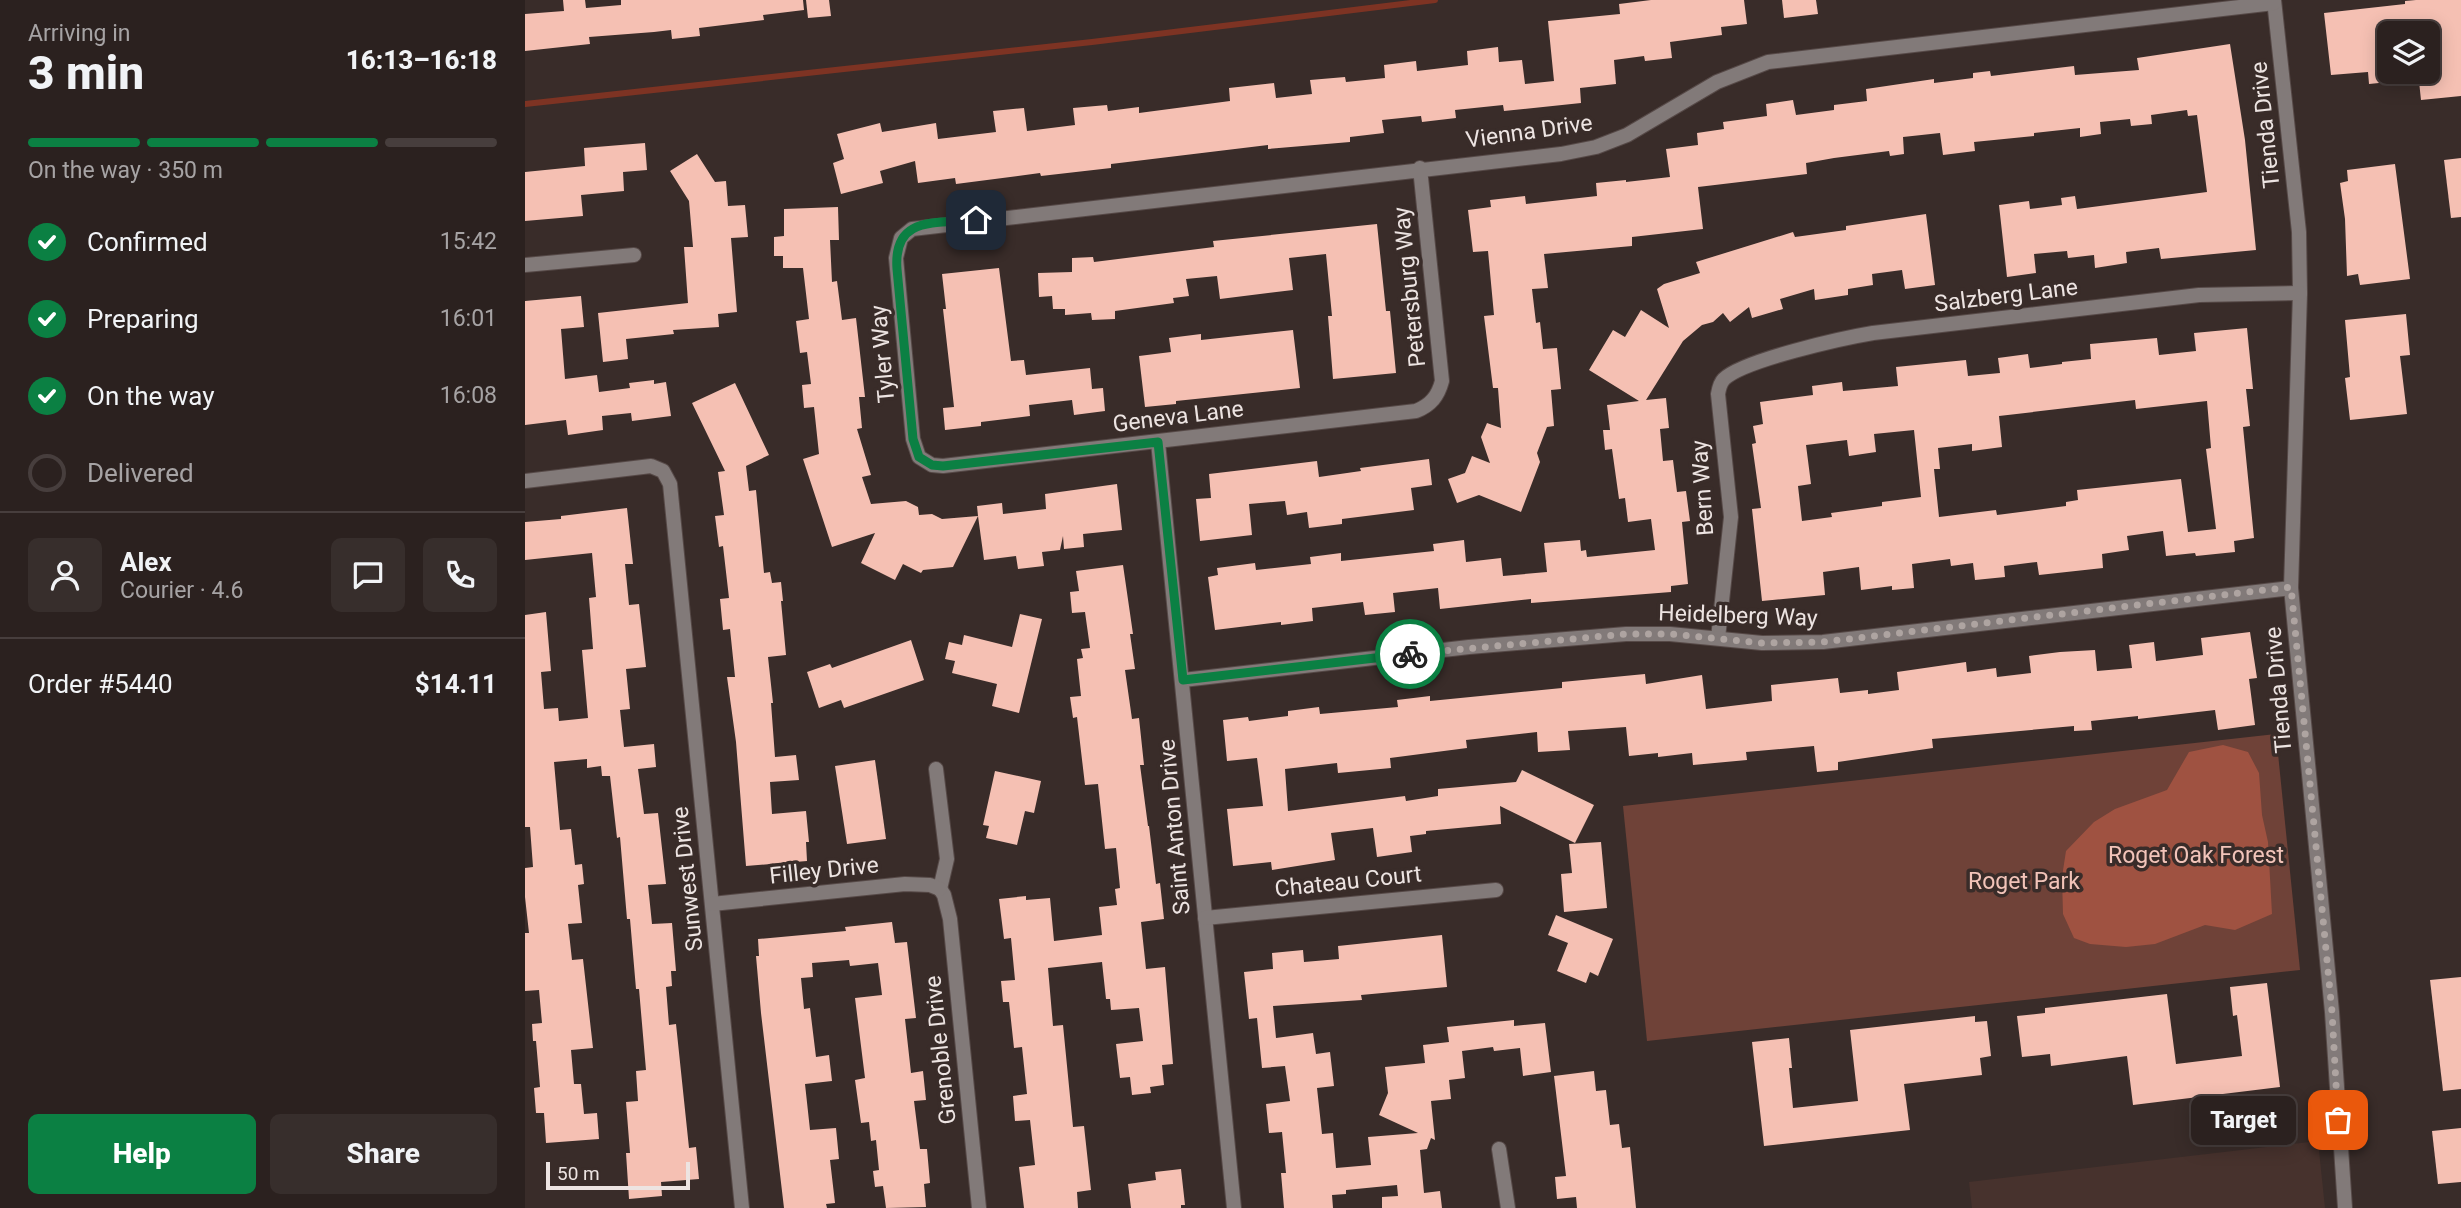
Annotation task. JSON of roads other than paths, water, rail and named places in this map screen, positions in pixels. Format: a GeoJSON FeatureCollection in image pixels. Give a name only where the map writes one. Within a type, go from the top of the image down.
{"type":"FeatureCollection","features":[{"type":"Feature","properties":{"kind":"street","name":"Vienna Drive"},"geometry":{"type":"LineString","coordinates":[[901,238],[906,232],[921,226],[1561,154],[1596,147],[1627,135],[1726,78],[1767,62],[2274,2]]}},
{"type":"Feature","properties":{"kind":"street","name":"Tienda Drive"},"geometry":{"type":"LineString","coordinates":[[2274,2],[2296,197],[2300,293],[2291,587],[2332,1012],[2345,1208]]}},
{"type":"Feature","properties":{"kind":"street","name":"Petersburg Way"},"geometry":{"type":"LineString","coordinates":[[1420,168],[1442,380],[1434,399]]}},
{"type":"Feature","properties":{"kind":"street","name":"Tyler Way"},"geometry":{"type":"LineString","coordinates":[[901,238],[896,258],[913,439],[919,457],[924,462]]}},
{"type":"Feature","properties":{"kind":"street"},"geometry":{"type":"LineString","coordinates":[[525,265],[634,255]]}},
{"type":"Feature","properties":{"kind":"street","name":"Salzberg Lane"},"geometry":{"type":"LineString","coordinates":[[1725,378],[1759,362],[1836,340],[1873,333],[2199,295],[2300,293]]}},
{"type":"Feature","properties":{"kind":"street","name":"Bern Way"},"geometry":{"type":"LineString","coordinates":[[1718,638],[1731,517],[1719,404],[1719,386],[1725,378]]}},
{"type":"Feature","properties":{"kind":"street","name":"Geneva Lane"},"geometry":{"type":"LineString","coordinates":[[924,462],[943,466],[1416,411],[1434,399]]}},
{"type":"Feature","properties":{"kind":"street","name":"Saint Anton Drive"},"geometry":{"type":"LineString","coordinates":[[1158,442],[1234,1208]]}},
{"type":"Feature","properties":{"kind":"street","name":"Sunwest Drive"},"geometry":{"type":"LineString","coordinates":[[525,481],[651,466],[663,471],[670,484],[742,1208]]}},
{"type":"Feature","properties":{"kind":"street","name":"Heidelberg Way"},"geometry":{"type":"LineString","coordinates":[[1183,680],[1469,647],[1591,636],[1659,634],[1780,644],[1823,642],[2291,587]]}},
{"type":"Feature","properties":{"kind":"street"},"geometry":{"type":"LineString","coordinates":[[936,769],[947,859],[940,889]]}},
{"type":"Feature","properties":{"kind":"street","name":"Filley Drive"},"geometry":{"type":"LineString","coordinates":[[712,904],[905,884],[930,885],[940,889]]}},
{"type":"Feature","properties":{"kind":"street","name":"Grenoble Drive"},"geometry":{"type":"LineString","coordinates":[[940,889],[950,919],[979,1208]]}},
{"type":"Feature","properties":{"kind":"street","name":"Chateau Court"},"geometry":{"type":"LineString","coordinates":[[1205,918],[1496,890]]}},
{"type":"Feature","properties":{"kind":"street"},"geometry":{"type":"LineString","coordinates":[[1499,1149],[1508,1208]]}},
{"type":"Feature","properties":{"kind":"waterway"},"geometry":{"type":"LineString","coordinates":[[525,104],[1092,42],[1435,0]]}},
{"type":"Feature","properties":{"kind":"place","name":"Target"},"geometry":{"type":"Point","coordinates":[2338,1120]}},
{"type":"Feature","properties":{"kind":"park label","name":"Roget Oak Forest"},"geometry":{"type":"Point","coordinates":[2196,855]}},
{"type":"Feature","properties":{"kind":"park label","name":"Roget Park"},"geometry":{"type":"Point","coordinates":[2024,881]}}]}
